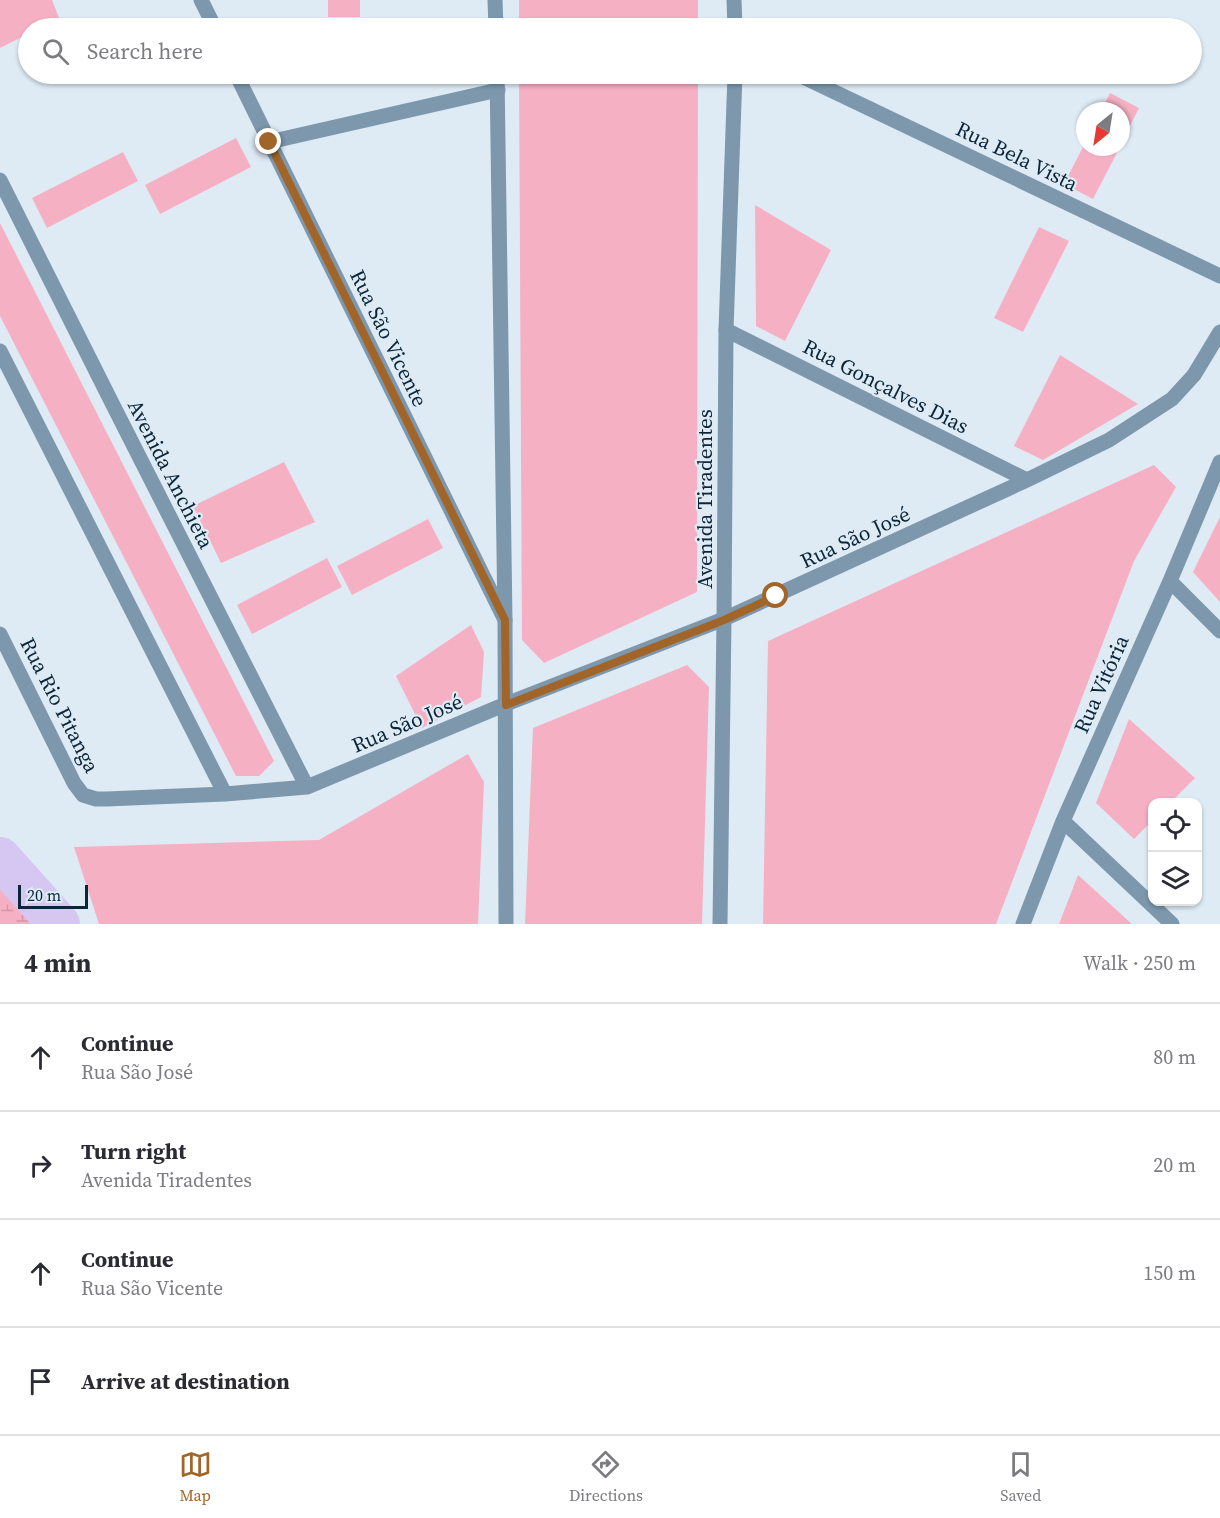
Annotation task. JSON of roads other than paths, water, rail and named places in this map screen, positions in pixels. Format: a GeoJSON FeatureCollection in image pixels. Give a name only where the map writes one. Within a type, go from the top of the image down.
{"type":"FeatureCollection","features":[{"type":"Feature","properties":{"kind":"street"},"geometry":{"type":"LineString","coordinates":[[201,0],[210,18]]}},
{"type":"Feature","properties":{"kind":"street"},"geometry":{"type":"LineString","coordinates":[[495,0],[496,18]]}},
{"type":"Feature","properties":{"kind":"street"},"geometry":{"type":"LineString","coordinates":[[734,0],[735,18]]}},
{"type":"Feature","properties":{"kind":"street","name":"Rua São Vicente"},"geometry":{"type":"LineString","coordinates":[[241,84],[505,620]]}},
{"type":"Feature","properties":{"kind":"street"},"geometry":{"type":"LineString","coordinates":[[498,84],[506,705],[506,924]]}},
{"type":"Feature","properties":{"kind":"street","name":"Avenida Tiradentes"},"geometry":{"type":"LineString","coordinates":[[720,924],[726,330],[735,84]]}},
{"type":"Feature","properties":{"kind":"street","name":"Rua Bela Vista"},"geometry":{"type":"LineString","coordinates":[[818,84],[1220,276]]}},
{"type":"Feature","properties":{"kind":"street"},"geometry":{"type":"LineString","coordinates":[[269,142],[498,90]]}},
{"type":"Feature","properties":{"kind":"street","name":"Avenida Anchieta"},"geometry":{"type":"LineString","coordinates":[[0,180],[307,787]]}},
{"type":"Feature","properties":{"kind":"street","name":"Rua Gonçalves Dias"},"geometry":{"type":"LineString","coordinates":[[726,330],[1027,480]]}},
{"type":"Feature","properties":{"kind":"street","name":"Rua São José"},"geometry":{"type":"LineString","coordinates":[[83,795],[107,799],[225,794],[307,787],[506,705],[724,620],[1027,480],[1108,440],[1172,399],[1194,375],[1219,337]]}},
{"type":"Feature","properties":{"kind":"street"},"geometry":{"type":"LineString","coordinates":[[0,351],[5,375],[225,794]]}},
{"type":"Feature","properties":{"kind":"street","name":"Rua Vitória"},"geometry":{"type":"LineString","coordinates":[[1023,924],[1063,821],[1170,581],[1220,462]]}},
{"type":"Feature","properties":{"kind":"street"},"geometry":{"type":"LineString","coordinates":[[1170,581],[1220,631]]}},
{"type":"Feature","properties":{"kind":"street","name":"Rua Rio Pitanga"},"geometry":{"type":"LineString","coordinates":[[0,634],[74,783],[83,795]]}},
{"type":"Feature","properties":{"kind":"street"},"geometry":{"type":"LineString","coordinates":[[1063,821],[1172,924]]}},
{"type":"Feature","properties":{"kind":"waterway"},"geometry":{"type":"LineString","coordinates":[[0,858],[59,924]]}}]}
